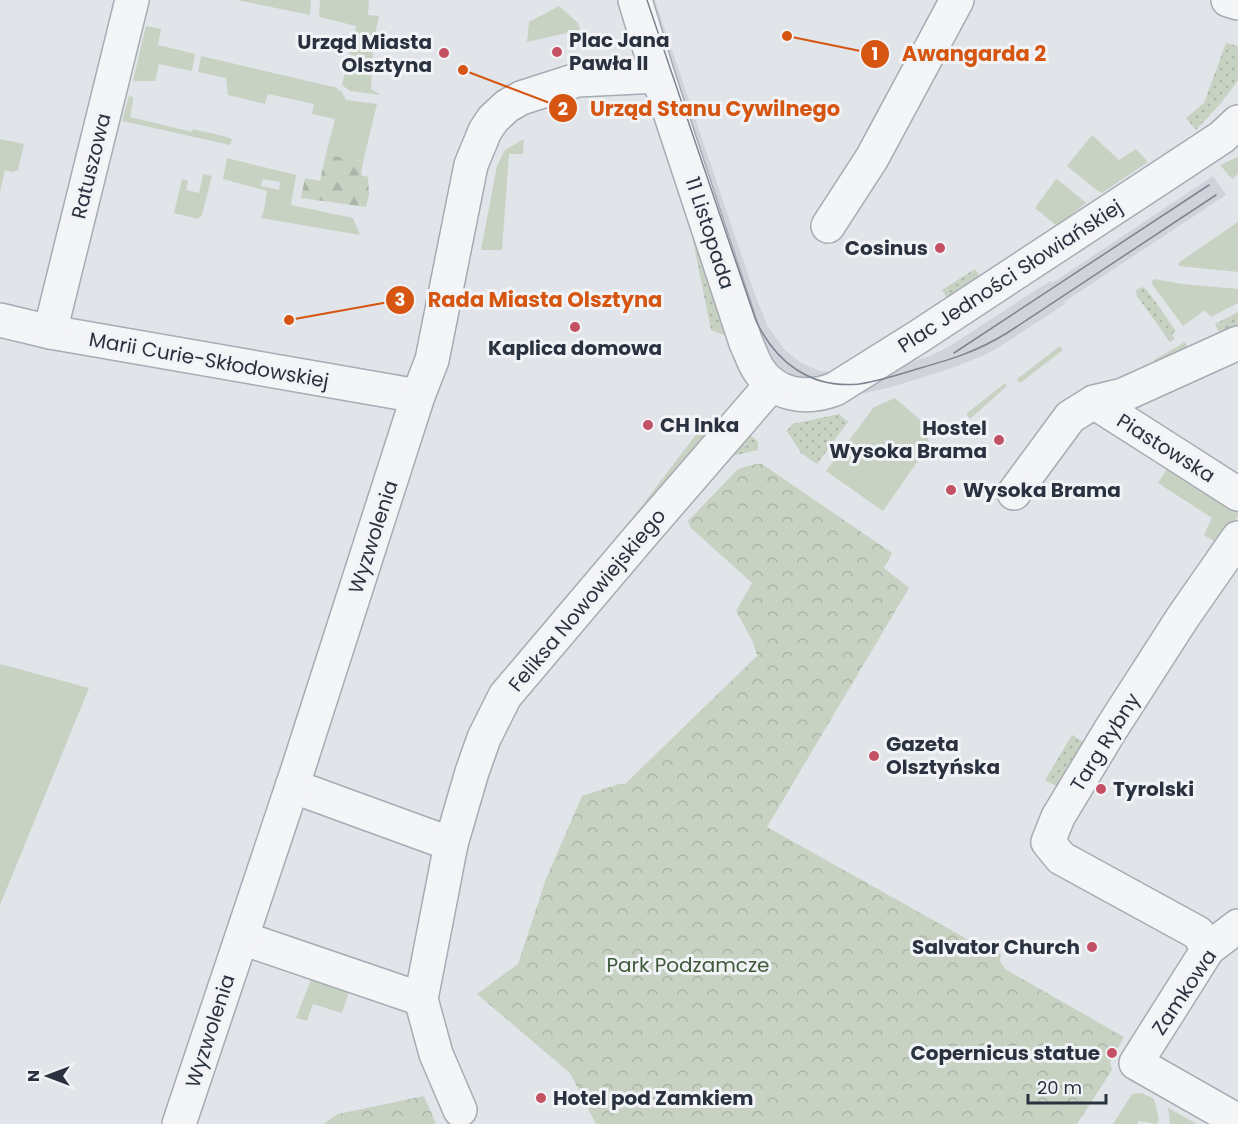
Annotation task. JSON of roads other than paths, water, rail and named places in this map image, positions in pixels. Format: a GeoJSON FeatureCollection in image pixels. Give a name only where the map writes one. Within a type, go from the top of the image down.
{"type":"FeatureCollection","features":[{"type":"Feature","properties":{"kind":"street","name":"Ratuszowa"},"geometry":{"type":"LineString","coordinates":[[50,332],[132,0]]}},
{"type":"Feature","properties":{"kind":"street"},"geometry":{"type":"LineString","coordinates":[[635,0],[658,76]]}},
{"type":"Feature","properties":{"kind":"street"},"geometry":{"type":"LineString","coordinates":[[828,226],[872,158],[957,0]]}},
{"type":"Feature","properties":{"kind":"street"},"geometry":{"type":"LineString","coordinates":[[1228,0],[1238,3]]}},
{"type":"Feature","properties":{"kind":"street","name":"Wyzwolenia"},"geometry":{"type":"LineString","coordinates":[[179,1124],[292,786],[418,396],[432,360],[471,165],[484,131],[507,106],[521,98],[577,80],[658,76]]}},
{"type":"Feature","properties":{"kind":"street","name":"11 Listopada"},"geometry":{"type":"LineString","coordinates":[[658,76],[746,343],[758,369],[772,384]]}},
{"type":"Feature","properties":{"kind":"street","name":"Plac Jedności Słowiańskiej"},"geometry":{"type":"LineString","coordinates":[[772,384],[794,395],[809,396],[835,390],[1222,137],[1238,122]]}},
{"type":"Feature","properties":{"kind":"street","name":"Marii Curie-Skłodowskiej"},"geometry":{"type":"LineString","coordinates":[[0,320],[50,332],[418,396]]}},
{"type":"Feature","properties":{"kind":"street"},"geometry":{"type":"LineString","coordinates":[[1014,493],[1070,417],[1094,402],[1123,395],[1238,343]]}},
{"type":"Feature","properties":{"kind":"street","name":"Feliksa Nowowiejskiego"},"geometry":{"type":"LineString","coordinates":[[460,1110],[436,1054],[421,999],[451,844],[484,738],[505,696],[772,384]]}},
{"type":"Feature","properties":{"kind":"street","name":"Piastowska"},"geometry":{"type":"LineString","coordinates":[[1094,402],[1238,494]]}},
{"type":"Feature","properties":{"kind":"street","name":"Targ Rybny"},"geometry":{"type":"LineString","coordinates":[[1208,949],[1198,933],[1061,858],[1048,842],[1058,817],[1111,729],[1183,617],[1238,538]]}},
{"type":"Feature","properties":{"kind":"street"},"geometry":{"type":"LineString","coordinates":[[292,786],[451,844]]}},
{"type":"Feature","properties":{"kind":"street","name":"Zamkowa"},"geometry":{"type":"LineString","coordinates":[[1238,926],[1208,949],[1136,1063],[1238,1121]]}},
{"type":"Feature","properties":{"kind":"street"},"geometry":{"type":"LineString","coordinates":[[242,938],[421,999]]}},
{"type":"Feature","properties":{"kind":"tram line"},"geometry":{"type":"LineString","coordinates":[[647,0],[756,321],[764,336],[784,360],[810,377],[825,382],[859,384],[896,376],[974,350],[1007,333],[1216,195]]}},
{"type":"Feature","properties":{"kind":"tram line"},"geometry":{"type":"LineString","coordinates":[[954,353],[1209,185]]}},
{"type":"Feature","properties":{"kind":"place","name":"Awangarda 2"},"geometry":{"type":"Point","coordinates":[787,36]}},
{"type":"Feature","properties":{"kind":"place","name":"Plac Jana Pawła II"},"geometry":{"type":"Point","coordinates":[557,52]}},
{"type":"Feature","properties":{"kind":"place","name":"Urząd Miasta Olsztyna"},"geometry":{"type":"Point","coordinates":[444,53]}},
{"type":"Feature","properties":{"kind":"place","name":"Urząd Stanu Cywilnego"},"geometry":{"type":"Point","coordinates":[463,70]}},
{"type":"Feature","properties":{"kind":"place","name":"Cosinus"},"geometry":{"type":"Point","coordinates":[940,248]}},
{"type":"Feature","properties":{"kind":"place","name":"Rada Miasta Olsztyna"},"geometry":{"type":"Point","coordinates":[289,320]}},
{"type":"Feature","properties":{"kind":"place","name":"Kaplica domowa"},"geometry":{"type":"Point","coordinates":[575,327]}},
{"type":"Feature","properties":{"kind":"place","name":"CH Inka"},"geometry":{"type":"Point","coordinates":[648,425]}},
{"type":"Feature","properties":{"kind":"place","name":"Hostel Wysoka Brama"},"geometry":{"type":"Point","coordinates":[999,440]}},
{"type":"Feature","properties":{"kind":"place","name":"Wysoka Brama"},"geometry":{"type":"Point","coordinates":[951,490]}},
{"type":"Feature","properties":{"kind":"place","name":"Gazeta Olsztyńska"},"geometry":{"type":"Point","coordinates":[874,756]}},
{"type":"Feature","properties":{"kind":"place","name":"Tyrolski"},"geometry":{"type":"Point","coordinates":[1101,789]}},
{"type":"Feature","properties":{"kind":"place","name":"Salvator Church"},"geometry":{"type":"Point","coordinates":[1092,947]}},
{"type":"Feature","properties":{"kind":"place","name":"Copernicus statue"},"geometry":{"type":"Point","coordinates":[1112,1053]}},
{"type":"Feature","properties":{"kind":"place","name":"Hotel pod Zamkiem"},"geometry":{"type":"Point","coordinates":[541,1098]}},
{"type":"Feature","properties":{"kind":"park label","name":"Park Podzamcze"},"geometry":{"type":"Point","coordinates":[688,965]}}]}
